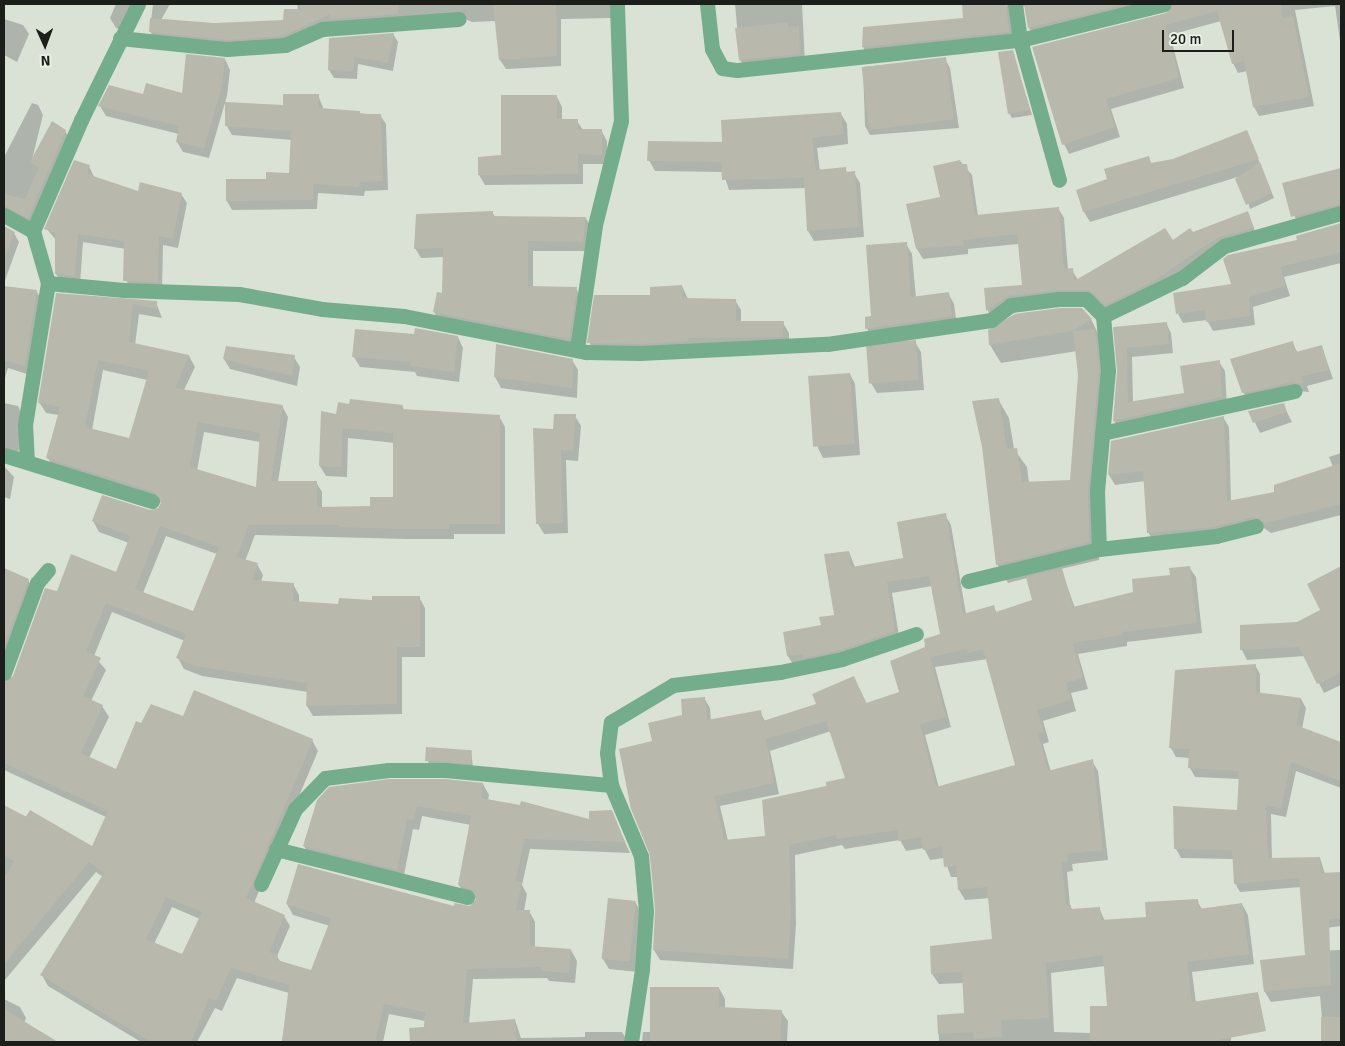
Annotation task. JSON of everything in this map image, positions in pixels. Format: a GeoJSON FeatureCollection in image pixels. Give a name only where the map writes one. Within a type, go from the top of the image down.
{"type":"FeatureCollection","features":[{"type":"Feature","properties":{"kind":"street"},"geometry":{"type":"LineString","coordinates":[[28,462],[25,425],[48,283],[33,231],[120,38],[138,4]]}},
{"type":"Feature","properties":{"kind":"street"},"geometry":{"type":"LineString","coordinates":[[577,349],[595,225],[621,122],[617,4]]}},
{"type":"Feature","properties":{"kind":"street"},"geometry":{"type":"LineString","coordinates":[[708,4],[712,49],[722,68],[737,70],[1020,40],[1164,4]]}},
{"type":"Feature","properties":{"kind":"street"},"geometry":{"type":"LineString","coordinates":[[1015,4],[1020,40],[1059,180]]}},
{"type":"Feature","properties":{"kind":"street"},"geometry":{"type":"LineString","coordinates":[[120,38],[228,49],[285,45],[322,28],[459,19]]}},
{"type":"Feature","properties":{"kind":"street"},"geometry":{"type":"LineString","coordinates":[[1103,316],[1182,278],[1224,246],[1341,214]]}},
{"type":"Feature","properties":{"kind":"street"},"geometry":{"type":"LineString","coordinates":[[4,215],[33,231]]}},
{"type":"Feature","properties":{"kind":"street"},"geometry":{"type":"LineString","coordinates":[[48,283],[124,290],[239,294],[322,309],[404,316],[586,352],[640,354],[827,344],[991,320],[1011,305],[1059,299],[1086,299],[1103,316],[1108,370],[1097,491],[1099,549]]}},
{"type":"Feature","properties":{"kind":"street"},"geometry":{"type":"LineString","coordinates":[[1102,433],[1294,391]]}},
{"type":"Feature","properties":{"kind":"street"},"geometry":{"type":"LineString","coordinates":[[4,455],[152,501]]}},
{"type":"Feature","properties":{"kind":"street"},"geometry":{"type":"LineString","coordinates":[[968,581],[1099,549],[1216,536],[1256,526]]}},
{"type":"Feature","properties":{"kind":"street"},"geometry":{"type":"LineString","coordinates":[[4,673],[37,583],[48,570]]}},
{"type":"Feature","properties":{"kind":"street"},"geometry":{"type":"LineString","coordinates":[[631,1042],[642,969],[646,910],[640,856],[611,785],[607,753],[611,722],[673,686],[780,672],[842,659],[916,634]]}},
{"type":"Feature","properties":{"kind":"street"},"geometry":{"type":"LineString","coordinates":[[261,884],[295,809],[325,778],[388,770],[445,770],[611,785]]}},
{"type":"Feature","properties":{"kind":"street"},"geometry":{"type":"LineString","coordinates":[[276,849],[468,897]]}},
{"type":"Feature","properties":{"kind":"building"},"geometry":{"type":"Polygon","coordinates":[[[301,4],[399,4],[398,14],[330,19],[330,14],[283,36],[227,40],[149,32],[150,18],[214,23],[283,20],[284,9],[301,9],[301,4]]]}},
{"type":"Feature","properties":{"kind":"building"},"geometry":{"type":"Polygon","coordinates":[[[493,4],[556,4],[557,56],[499,60],[493,4]]]}},
{"type":"Feature","properties":{"kind":"building"},"geometry":{"type":"Polygon","coordinates":[[[962,4],[1006,4],[1009,32],[862,47],[863,27],[963,18],[962,4]]]}},
{"type":"Feature","properties":{"kind":"building"},"geometry":{"type":"Polygon","coordinates":[[[1024,4],[1126,4],[1028,28],[1024,4]]]}},
{"type":"Feature","properties":{"kind":"building"},"geometry":{"type":"Polygon","coordinates":[[[1173,4],[1281,4],[1282,18],[1293,16],[1309,97],[1253,107],[1244,61],[1232,64],[1217,11],[1166,25],[1179,78],[1106,99],[1115,127],[1062,145],[1032,47],[1166,13],[1173,4]]]}},
{"type":"Feature","properties":{"kind":"building"},"geometry":{"type":"Polygon","coordinates":[[[788,22],[788,27],[799,26],[800,54],[739,60],[735,28],[788,22]]]}},
{"type":"Feature","properties":{"kind":"building"},"geometry":{"type":"Polygon","coordinates":[[[394,33],[388,63],[354,57],[353,71],[328,70],[329,38],[394,33]]]}},
{"type":"Feature","properties":{"kind":"building"},"geometry":{"type":"Polygon","coordinates":[[[1013,50],[1030,110],[1008,114],[998,52],[1013,50]]]}},
{"type":"Feature","properties":{"kind":"building"},"geometry":{"type":"Polygon","coordinates":[[[186,54],[225,58],[222,86],[204,148],[176,142],[179,126],[98,106],[109,85],[143,94],[146,83],[182,93],[186,54]]]}},
{"type":"Feature","properties":{"kind":"building"},"geometry":{"type":"Polygon","coordinates":[[[946,57],[954,120],[869,130],[862,67],[946,57]]]}},
{"type":"Feature","properties":{"kind":"building"},"geometry":{"type":"Polygon","coordinates":[[[283,94],[319,94],[319,108],[360,111],[360,114],[381,114],[383,181],[360,182],[359,187],[313,184],[313,200],[226,201],[226,179],[266,179],[266,172],[289,173],[291,131],[225,126],[225,102],[283,105],[283,94]]]}},
{"type":"Feature","properties":{"kind":"building"},"geometry":{"type":"Polygon","coordinates":[[[501,95],[557,95],[557,119],[578,119],[578,129],[602,129],[602,155],[578,154],[578,174],[478,175],[478,157],[501,155],[501,95]]]}},
{"type":"Feature","properties":{"kind":"building"},"geometry":{"type":"Polygon","coordinates":[[[841,112],[843,134],[812,138],[816,170],[846,167],[846,172],[855,171],[859,227],[807,231],[804,178],[722,180],[721,162],[647,161],[648,141],[722,142],[721,120],[841,112]]]}},
{"type":"Feature","properties":{"kind":"building"},"geometry":{"type":"Polygon","coordinates":[[[52,121],[66,130],[28,218],[4,206],[4,194],[25,199],[39,168],[30,162],[52,121]]]}},
{"type":"Feature","properties":{"kind":"building"},"geometry":{"type":"Polygon","coordinates":[[[1247,130],[1259,159],[1083,212],[1076,190],[1107,179],[1104,169],[1149,156],[1151,163],[1173,159],[1247,130]]]}},
{"type":"Feature","properties":{"kind":"building"},"geometry":{"type":"Polygon","coordinates":[[[74,160],[90,165],[87,174],[138,191],[140,182],[182,193],[173,239],[159,236],[158,282],[123,281],[124,241],[78,234],[75,276],[55,274],[55,233],[44,229],[74,160]]]}},
{"type":"Feature","properties":{"kind":"building"},"geometry":{"type":"Polygon","coordinates":[[[960,160],[961,164],[967,164],[975,215],[1059,207],[1064,269],[1073,268],[1074,281],[1165,228],[1173,240],[1190,228],[1193,232],[1248,211],[1254,228],[1217,238],[1152,282],[1105,305],[1089,290],[1059,290],[1009,296],[986,311],[984,288],[1022,285],[1017,234],[963,240],[964,245],[916,249],[906,204],[940,197],[933,166],[960,160]]]}},
{"type":"Feature","properties":{"kind":"building"},"geometry":{"type":"Polygon","coordinates":[[[1260,162],[1272,193],[1246,205],[1235,179],[1260,162]]]}},
{"type":"Feature","properties":{"kind":"building"},"geometry":{"type":"Polygon","coordinates":[[[1341,168],[1341,204],[1291,217],[1282,183],[1341,168]]]}},
{"type":"Feature","properties":{"kind":"building"},"geometry":{"type":"Polygon","coordinates":[[[493,211],[493,216],[586,217],[583,242],[528,241],[528,286],[577,287],[569,339],[433,312],[437,292],[442,293],[443,248],[414,249],[416,214],[493,211]]]}},
{"type":"Feature","properties":{"kind":"building"},"geometry":{"type":"Polygon","coordinates":[[[1341,223],[1341,252],[1280,267],[1285,286],[1249,297],[1250,316],[1206,322],[1205,310],[1176,314],[1173,293],[1231,284],[1223,259],[1228,255],[1297,240],[1296,236],[1341,223]]]}},
{"type":"Feature","properties":{"kind":"building"},"geometry":{"type":"Polygon","coordinates":[[[4,226],[15,232],[5,256],[4,256],[4,226]]]}},
{"type":"Feature","properties":{"kind":"building"},"geometry":{"type":"Polygon","coordinates":[[[907,242],[911,297],[949,292],[952,316],[865,329],[865,317],[871,316],[866,245],[907,242]]]}},
{"type":"Feature","properties":{"kind":"building"},"geometry":{"type":"Polygon","coordinates":[[[682,285],[683,298],[736,299],[736,321],[784,321],[783,337],[688,338],[688,341],[640,344],[587,343],[594,295],[650,295],[650,287],[682,285]]]}},
{"type":"Feature","properties":{"kind":"building"},"geometry":{"type":"Polygon","coordinates":[[[4,286],[37,290],[25,366],[4,360],[4,286]]]}},
{"type":"Feature","properties":{"kind":"building"},"geometry":{"type":"Polygon","coordinates":[[[56,293],[157,301],[157,309],[133,304],[129,342],[189,355],[175,388],[283,405],[271,481],[317,481],[317,507],[370,506],[370,497],[393,497],[393,433],[343,428],[341,467],[319,466],[321,411],[336,414],[338,402],[349,404],[350,399],[403,405],[402,409],[500,415],[500,524],[449,524],[449,529],[339,527],[339,525],[249,525],[237,557],[258,563],[252,580],[294,583],[293,601],[338,604],[339,598],[372,600],[372,596],[420,596],[420,647],[397,647],[397,704],[306,706],[307,683],[195,666],[176,658],[186,634],[106,603],[86,651],[101,658],[83,696],[103,705],[81,753],[116,769],[136,721],[141,723],[151,704],[183,716],[194,690],[313,739],[246,898],[285,915],[269,952],[278,955],[277,960],[311,970],[331,918],[286,904],[298,864],[454,906],[454,903],[470,906],[476,899],[473,890],[458,885],[471,816],[417,806],[413,820],[407,819],[397,870],[303,846],[317,800],[329,787],[389,779],[445,779],[483,783],[481,798],[520,805],[521,801],[589,819],[589,811],[612,810],[625,842],[524,839],[516,881],[522,882],[516,910],[530,910],[530,946],[571,949],[569,973],[541,971],[541,967],[467,969],[463,1023],[515,1019],[517,1042],[410,1042],[409,1028],[424,1027],[425,1012],[384,1004],[375,1042],[282,1042],[289,985],[231,968],[216,1001],[209,998],[191,1042],[151,1042],[40,975],[104,873],[89,862],[4,964],[4,878],[14,861],[4,855],[4,805],[26,817],[30,810],[92,846],[108,811],[4,763],[4,682],[13,676],[45,588],[57,591],[71,554],[116,572],[130,536],[92,521],[102,495],[150,510],[158,508],[161,503],[155,492],[46,458],[60,407],[38,403],[56,293]],[[98,360],[85,427],[129,438],[149,371],[98,360]],[[198,422],[190,467],[256,487],[260,433],[198,422]],[[160,526],[135,589],[193,611],[219,547],[160,526]],[[166,897],[146,939],[182,954],[202,912],[166,897]]]}},
{"type":"Feature","properties":{"kind":"building"},"geometry":{"type":"Polygon","coordinates":[[[1060,308],[1082,308],[1092,319],[1072,331],[989,345],[988,330],[1015,314],[1060,308]]]}},
{"type":"Feature","properties":{"kind":"building"},"geometry":{"type":"Polygon","coordinates":[[[1167,322],[1169,344],[1127,348],[1128,402],[1184,393],[1180,366],[1220,360],[1222,397],[1113,421],[1117,371],[1113,327],[1167,322]]]}},
{"type":"Feature","properties":{"kind":"building"},"geometry":{"type":"Polygon","coordinates":[[[415,328],[458,336],[454,372],[410,366],[411,362],[352,357],[355,329],[414,334],[415,328]]]}},
{"type":"Feature","properties":{"kind":"building"},"geometry":{"type":"Polygon","coordinates":[[[1095,329],[1099,370],[1088,490],[1089,542],[996,565],[982,447],[972,401],[999,398],[1007,449],[1017,448],[1022,482],[1070,480],[1078,375],[1073,331],[1095,329]]]}},
{"type":"Feature","properties":{"kind":"building"},"geometry":{"type":"Polygon","coordinates":[[[916,340],[919,380],[869,383],[866,343],[916,340]]]}},
{"type":"Feature","properties":{"kind":"building"},"geometry":{"type":"Polygon","coordinates":[[[1293,341],[1296,352],[1322,345],[1329,370],[1302,376],[1304,383],[1292,382],[1242,393],[1230,359],[1293,341]]]}},
{"type":"Feature","properties":{"kind":"building"},"geometry":{"type":"Polygon","coordinates":[[[496,344],[573,359],[572,388],[494,377],[496,344]]]}},
{"type":"Feature","properties":{"kind":"building"},"geometry":{"type":"Polygon","coordinates":[[[226,346],[295,355],[292,376],[223,359],[226,346]]]}},
{"type":"Feature","properties":{"kind":"building"},"geometry":{"type":"Polygon","coordinates":[[[850,373],[855,444],[813,447],[808,376],[850,373]]]}},
{"type":"Feature","properties":{"kind":"building"},"geometry":{"type":"Polygon","coordinates":[[[1284,403],[1287,412],[1253,423],[1248,411],[1284,403]]]}},
{"type":"Feature","properties":{"kind":"building"},"geometry":{"type":"Polygon","coordinates":[[[554,414],[576,414],[573,451],[561,450],[563,523],[536,524],[533,428],[553,429],[554,414]]]}},
{"type":"Feature","properties":{"kind":"building"},"geometry":{"type":"Polygon","coordinates":[[[1224,416],[1227,501],[1274,492],[1274,485],[1341,463],[1341,504],[1265,523],[1254,517],[1214,527],[1147,533],[1143,471],[1108,475],[1111,441],[1224,416]]]}},
{"type":"Feature","properties":{"kind":"building"},"geometry":{"type":"Polygon","coordinates":[[[946,513],[963,614],[994,605],[996,612],[1032,600],[1026,577],[1062,568],[1073,607],[1133,592],[1132,579],[1170,575],[1169,568],[1190,566],[1197,623],[1122,632],[1122,635],[1073,643],[1083,678],[1066,683],[1071,700],[1037,710],[1044,732],[1038,733],[1048,771],[1093,759],[1103,850],[1067,854],[1068,861],[1062,862],[1066,906],[1071,905],[1071,909],[1100,907],[1101,920],[1146,917],[1145,902],[1198,899],[1199,909],[1242,903],[1249,954],[1187,962],[1192,1002],[1258,992],[1266,1031],[1208,1042],[1090,1042],[1090,1006],[1107,1006],[1103,955],[1046,963],[1049,1018],[1001,1020],[1002,1037],[974,1039],[973,1032],[938,1034],[937,1015],[964,1013],[962,972],[931,974],[930,946],[992,939],[987,887],[958,890],[956,866],[944,867],[942,847],[923,850],[921,837],[898,841],[897,830],[837,839],[836,835],[789,845],[791,913],[788,959],[653,950],[655,910],[650,855],[631,809],[619,749],[652,741],[648,723],[682,715],[681,699],[705,697],[707,720],[761,710],[763,721],[816,704],[812,694],[854,676],[866,703],[899,692],[890,661],[925,647],[924,639],[940,634],[929,576],[887,582],[895,631],[840,650],[803,658],[803,654],[787,656],[783,632],[821,625],[819,617],[834,615],[824,554],[849,551],[852,567],[903,558],[897,522],[946,513]],[[967,649],[930,657],[946,717],[920,724],[936,787],[1015,765],[983,649],[968,653],[967,649]],[[826,721],[766,739],[774,783],[715,796],[724,840],[765,836],[762,800],[826,786],[826,782],[845,778],[826,721]]]}},
{"type":"Feature","properties":{"kind":"building"},"geometry":{"type":"Polygon","coordinates":[[[1341,566],[1341,673],[1317,684],[1299,647],[1240,650],[1240,625],[1297,622],[1320,610],[1307,584],[1341,566]]]}},
{"type":"Feature","properties":{"kind":"building"},"geometry":{"type":"Polygon","coordinates":[[[4,568],[29,579],[4,646],[4,568]]]}},
{"type":"Feature","properties":{"kind":"building"},"geometry":{"type":"Polygon","coordinates":[[[1256,664],[1256,692],[1301,698],[1296,725],[1341,742],[1341,781],[1291,762],[1281,809],[1266,805],[1268,858],[1320,857],[1321,873],[1341,872],[1341,918],[1329,919],[1331,985],[1264,992],[1260,960],[1305,955],[1299,878],[1234,884],[1232,850],[1174,849],[1173,806],[1237,810],[1239,771],[1188,768],[1189,749],[1169,748],[1175,670],[1256,664]]]}},
{"type":"Feature","properties":{"kind":"building"},"geometry":{"type":"Polygon","coordinates":[[[426,747],[472,750],[471,764],[425,761],[426,747]]]}},
{"type":"Feature","properties":{"kind":"building"},"geometry":{"type":"Polygon","coordinates":[[[608,898],[636,901],[629,962],[602,959],[608,898]]]}},
{"type":"Feature","properties":{"kind":"building"},"geometry":{"type":"Polygon","coordinates":[[[650,987],[719,987],[719,1007],[782,1010],[780,1042],[650,1042],[650,987]]]}},
{"type":"Feature","properties":{"kind":"building"},"geometry":{"type":"Polygon","coordinates":[[[4,1009],[58,1042],[4,1042],[4,1009]]]}},
{"type":"Feature","properties":{"kind":"building"},"geometry":{"type":"Polygon","coordinates":[[[1321,1017],[1341,1017],[1341,1042],[1321,1042],[1321,1017]]]}}]}
